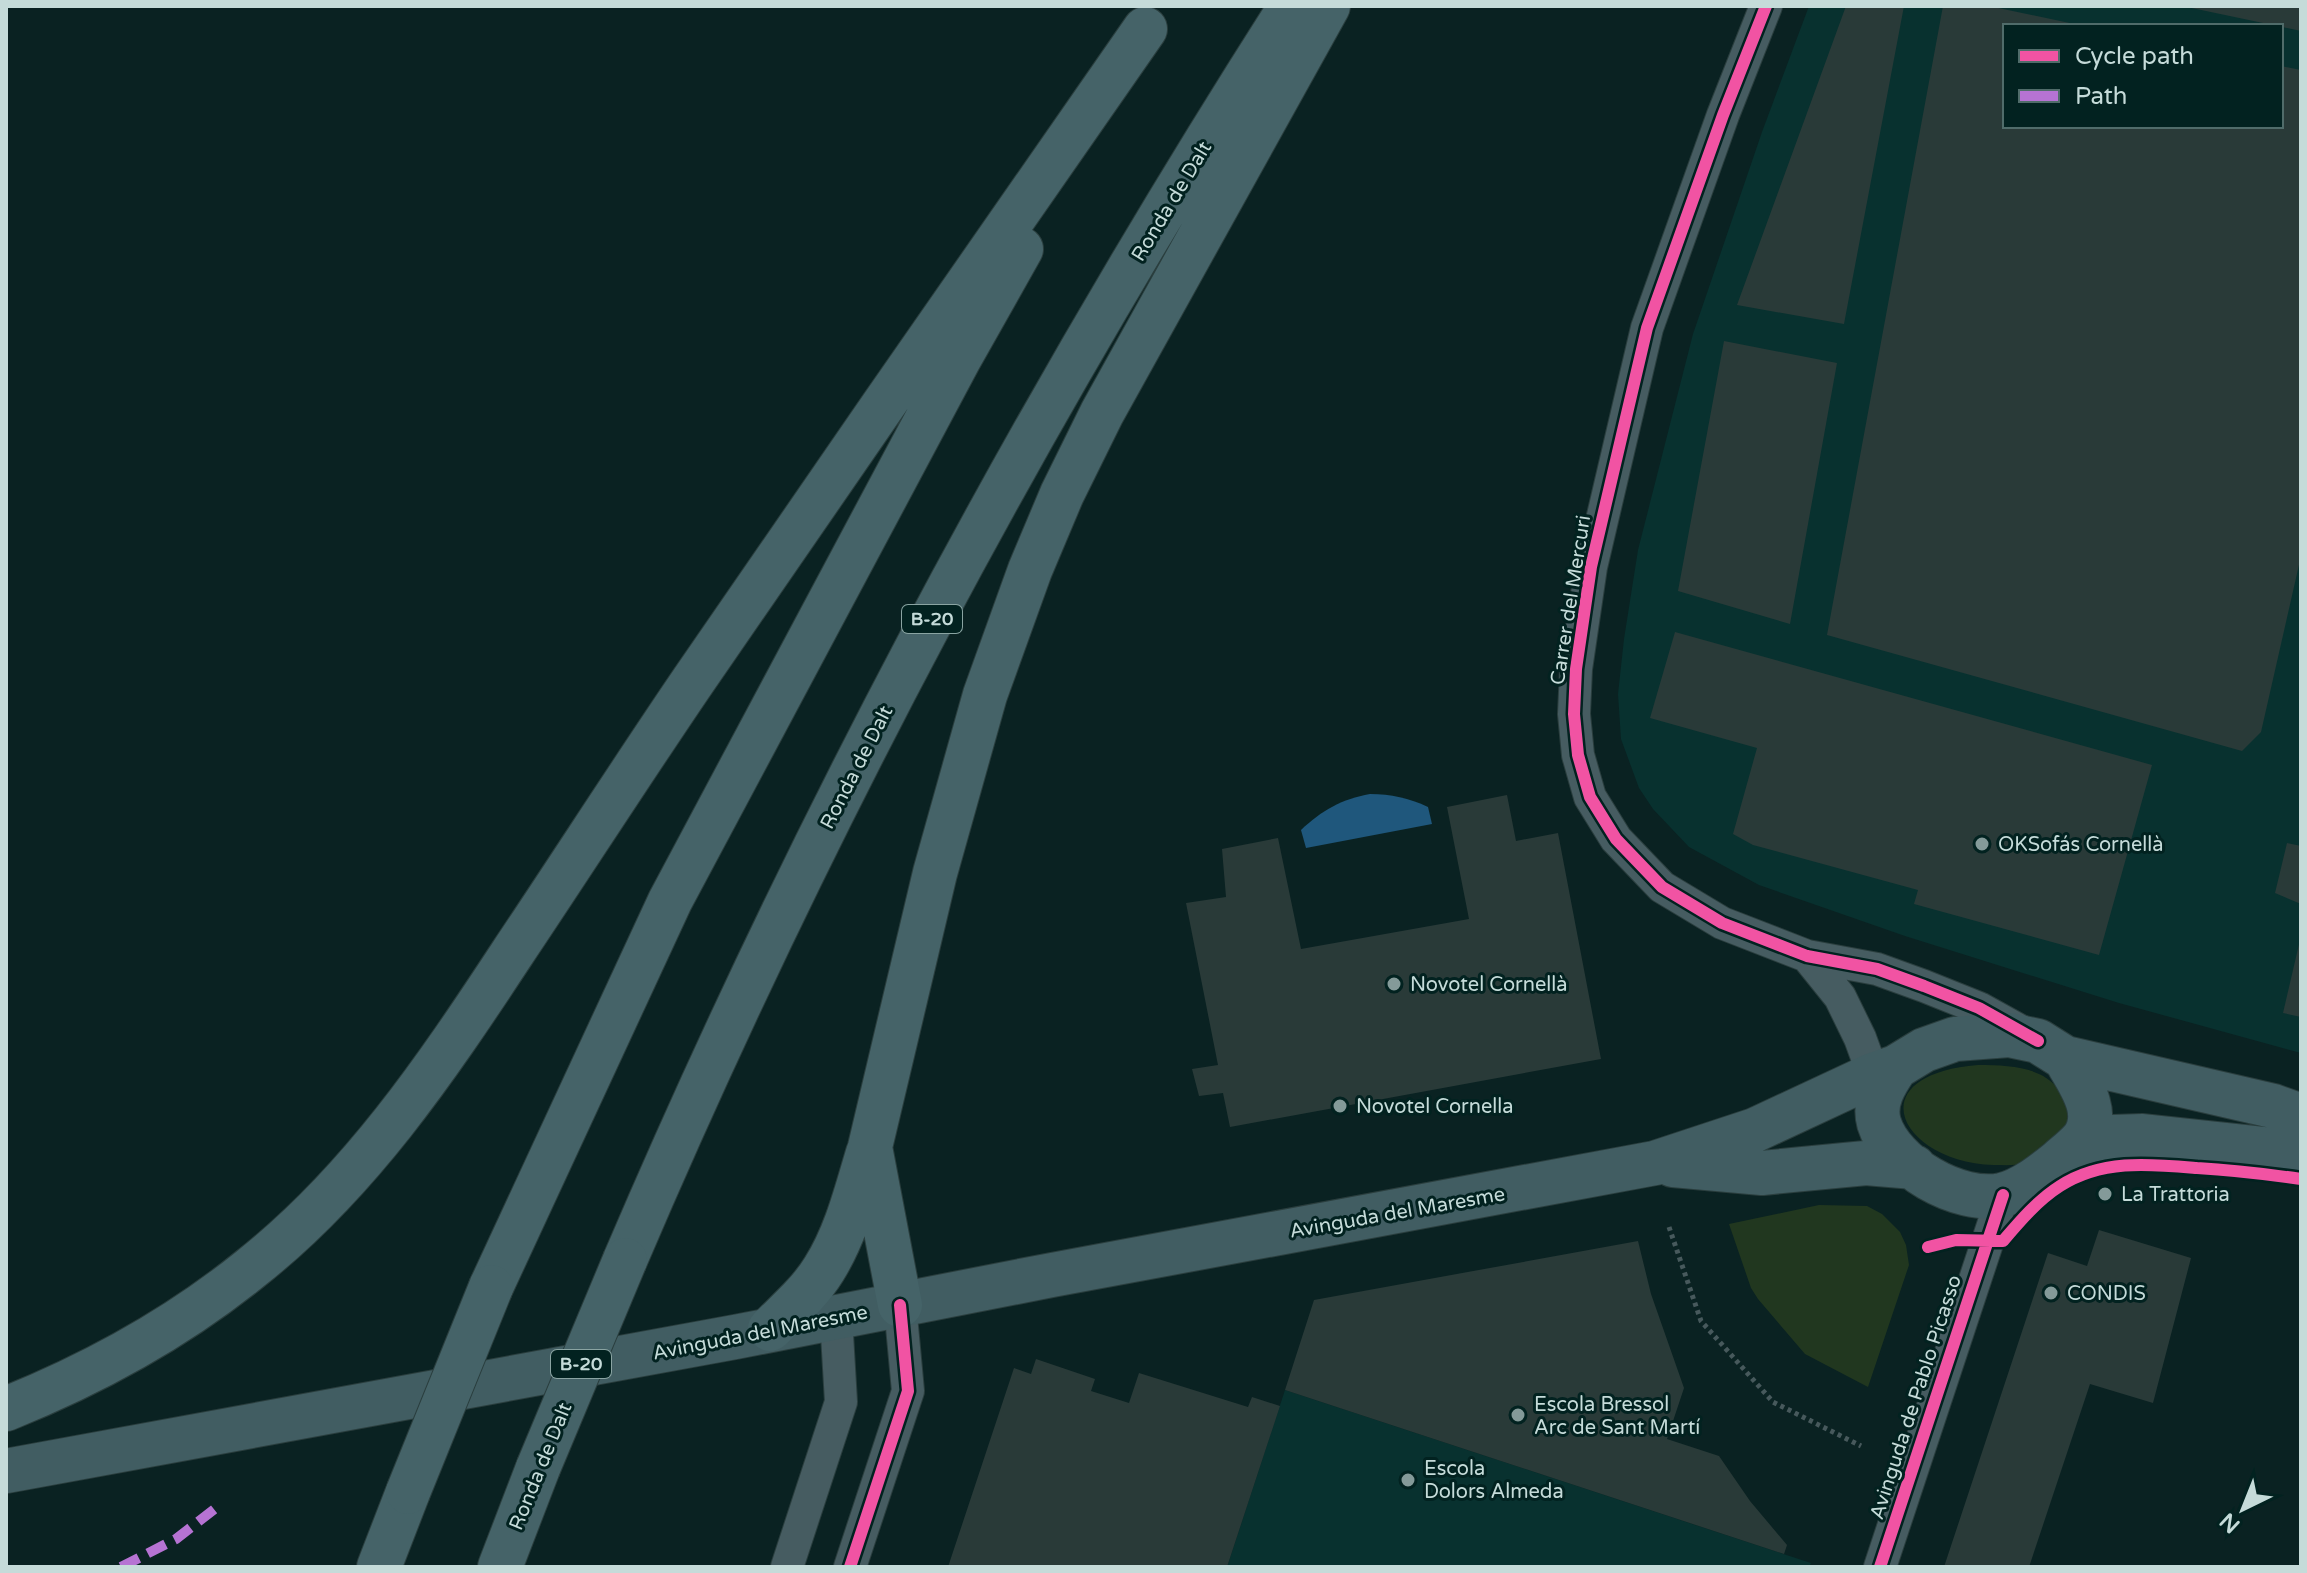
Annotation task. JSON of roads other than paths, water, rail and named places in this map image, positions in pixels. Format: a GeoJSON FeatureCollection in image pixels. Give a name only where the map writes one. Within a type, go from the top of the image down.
{"type":"FeatureCollection","features":[{"type":"Feature","properties":{"kind":"highway","name":"Ronda de Dalt"},"geometry":{"type":"LineString","coordinates":[[500,1567],[538,1468],[685,1121],[751,978],[913,654],[1070,372],[1180,185],[1291,6]]}},
{"type":"Feature","properties":{"kind":"highway"},"geometry":{"type":"LineString","coordinates":[[770,1329],[805,1294],[830,1259],[849,1218],[870,1147],[903,1002],[985,695],[1030,570],[1062,494],[1102,413],[1328,6]]}},
{"type":"Feature","properties":{"kind":"highway"},"geometry":{"type":"LineString","coordinates":[[379,1567],[491,1287],[670,901],[959,359],[1152,17]]}},
{"type":"Feature","properties":{"kind":"highway"},"geometry":{"type":"LineString","coordinates":[[6,1409],[99,1368],[205,1303],[252,1268],[305,1220],[380,1141],[448,1050],[679,702],[1152,17]]}},
{"type":"Feature","properties":{"kind":"highway"},"geometry":{"type":"LineString","coordinates":[[870,1147],[900,1305]]}},
{"type":"Feature","properties":{"kind":"main road"},"geometry":{"type":"LineString","coordinates":[[1655,1163],[1755,1130],[1883,1079],[1924,1050],[1955,1039],[2009,1035],[2301,1116]]}},
{"type":"Feature","properties":{"kind":"main road"},"geometry":{"type":"LineString","coordinates":[[1883,1079],[1879,1122],[1891,1146],[1914,1167],[1950,1190],[1977,1197],[2003,1195],[2027,1184],[2080,1143],[2091,1122],[2089,1103],[2051,1049]]}},
{"type":"Feature","properties":{"kind":"main road"},"geometry":{"type":"LineString","coordinates":[[2080,1143],[2112,1137],[2143,1136],[2301,1153]]}},
{"type":"Feature","properties":{"kind":"main road"},"geometry":{"type":"LineString","coordinates":[[1655,1163],[1762,1173],[1866,1163],[1914,1167]]}},
{"type":"Feature","properties":{"kind":"main road","name":"Avinguda del Maresme"},"geometry":{"type":"LineString","coordinates":[[6,1471],[1655,1163]]}},
{"type":"Feature","properties":{"kind":"street","name":"Carrer del Mercuri"},"geometry":{"type":"LineString","coordinates":[[1766,6],[1723,115],[1647,328],[1591,567],[1576,669],[1574,714],[1578,755],[1590,797],[1616,839],[1662,887],[1722,923],[1807,956],[1877,969],[1979,1008],[2051,1049]]}},
{"type":"Feature","properties":{"kind":"street","name":"Carrer del Mercuri"},"geometry":{"type":"LineString","coordinates":[[1807,956],[1840,997],[1883,1079]]}},
{"type":"Feature","properties":{"kind":"street","name":"Avinguda de Pablo Picasso"},"geometry":{"type":"LineString","coordinates":[[1880,1567],[2003,1195]]}},
{"type":"Feature","properties":{"kind":"street"},"geometry":{"type":"LineString","coordinates":[[850,1567],[908,1391],[900,1305]]}},
{"type":"Feature","properties":{"kind":"street"},"geometry":{"type":"LineString","coordinates":[[787,1567],[841,1402],[836,1317]]}},
{"type":"Feature","properties":{"kind":"water"},"geometry":{"type":"Polygon","coordinates":[[[1370,794],[1400,797],[1428,807],[1432,824],[1306,848],[1301,830],[1309,823],[1341,802],[1370,794]]]}},
{"type":"Feature","properties":{"kind":"place","name":"OKSofás Cornellà"},"geometry":{"type":"Point","coordinates":[1982,844]}},
{"type":"Feature","properties":{"kind":"place","name":"Novotel Cornellà"},"geometry":{"type":"Point","coordinates":[1394,984]}},
{"type":"Feature","properties":{"kind":"place","name":"Novotel Cornella"},"geometry":{"type":"Point","coordinates":[1340,1106]}},
{"type":"Feature","properties":{"kind":"place","name":"La Trattoria"},"geometry":{"type":"Point","coordinates":[2105,1194]}},
{"type":"Feature","properties":{"kind":"place","name":"CONDIS"},"geometry":{"type":"Point","coordinates":[2051,1293]}},
{"type":"Feature","properties":{"kind":"place","name":"Escola Bressol Arc de Sant Martí"},"geometry":{"type":"Point","coordinates":[1518,1415]}},
{"type":"Feature","properties":{"kind":"place","name":"Escola Dolors Almeda"},"geometry":{"type":"Point","coordinates":[1408,1480]}}]}
